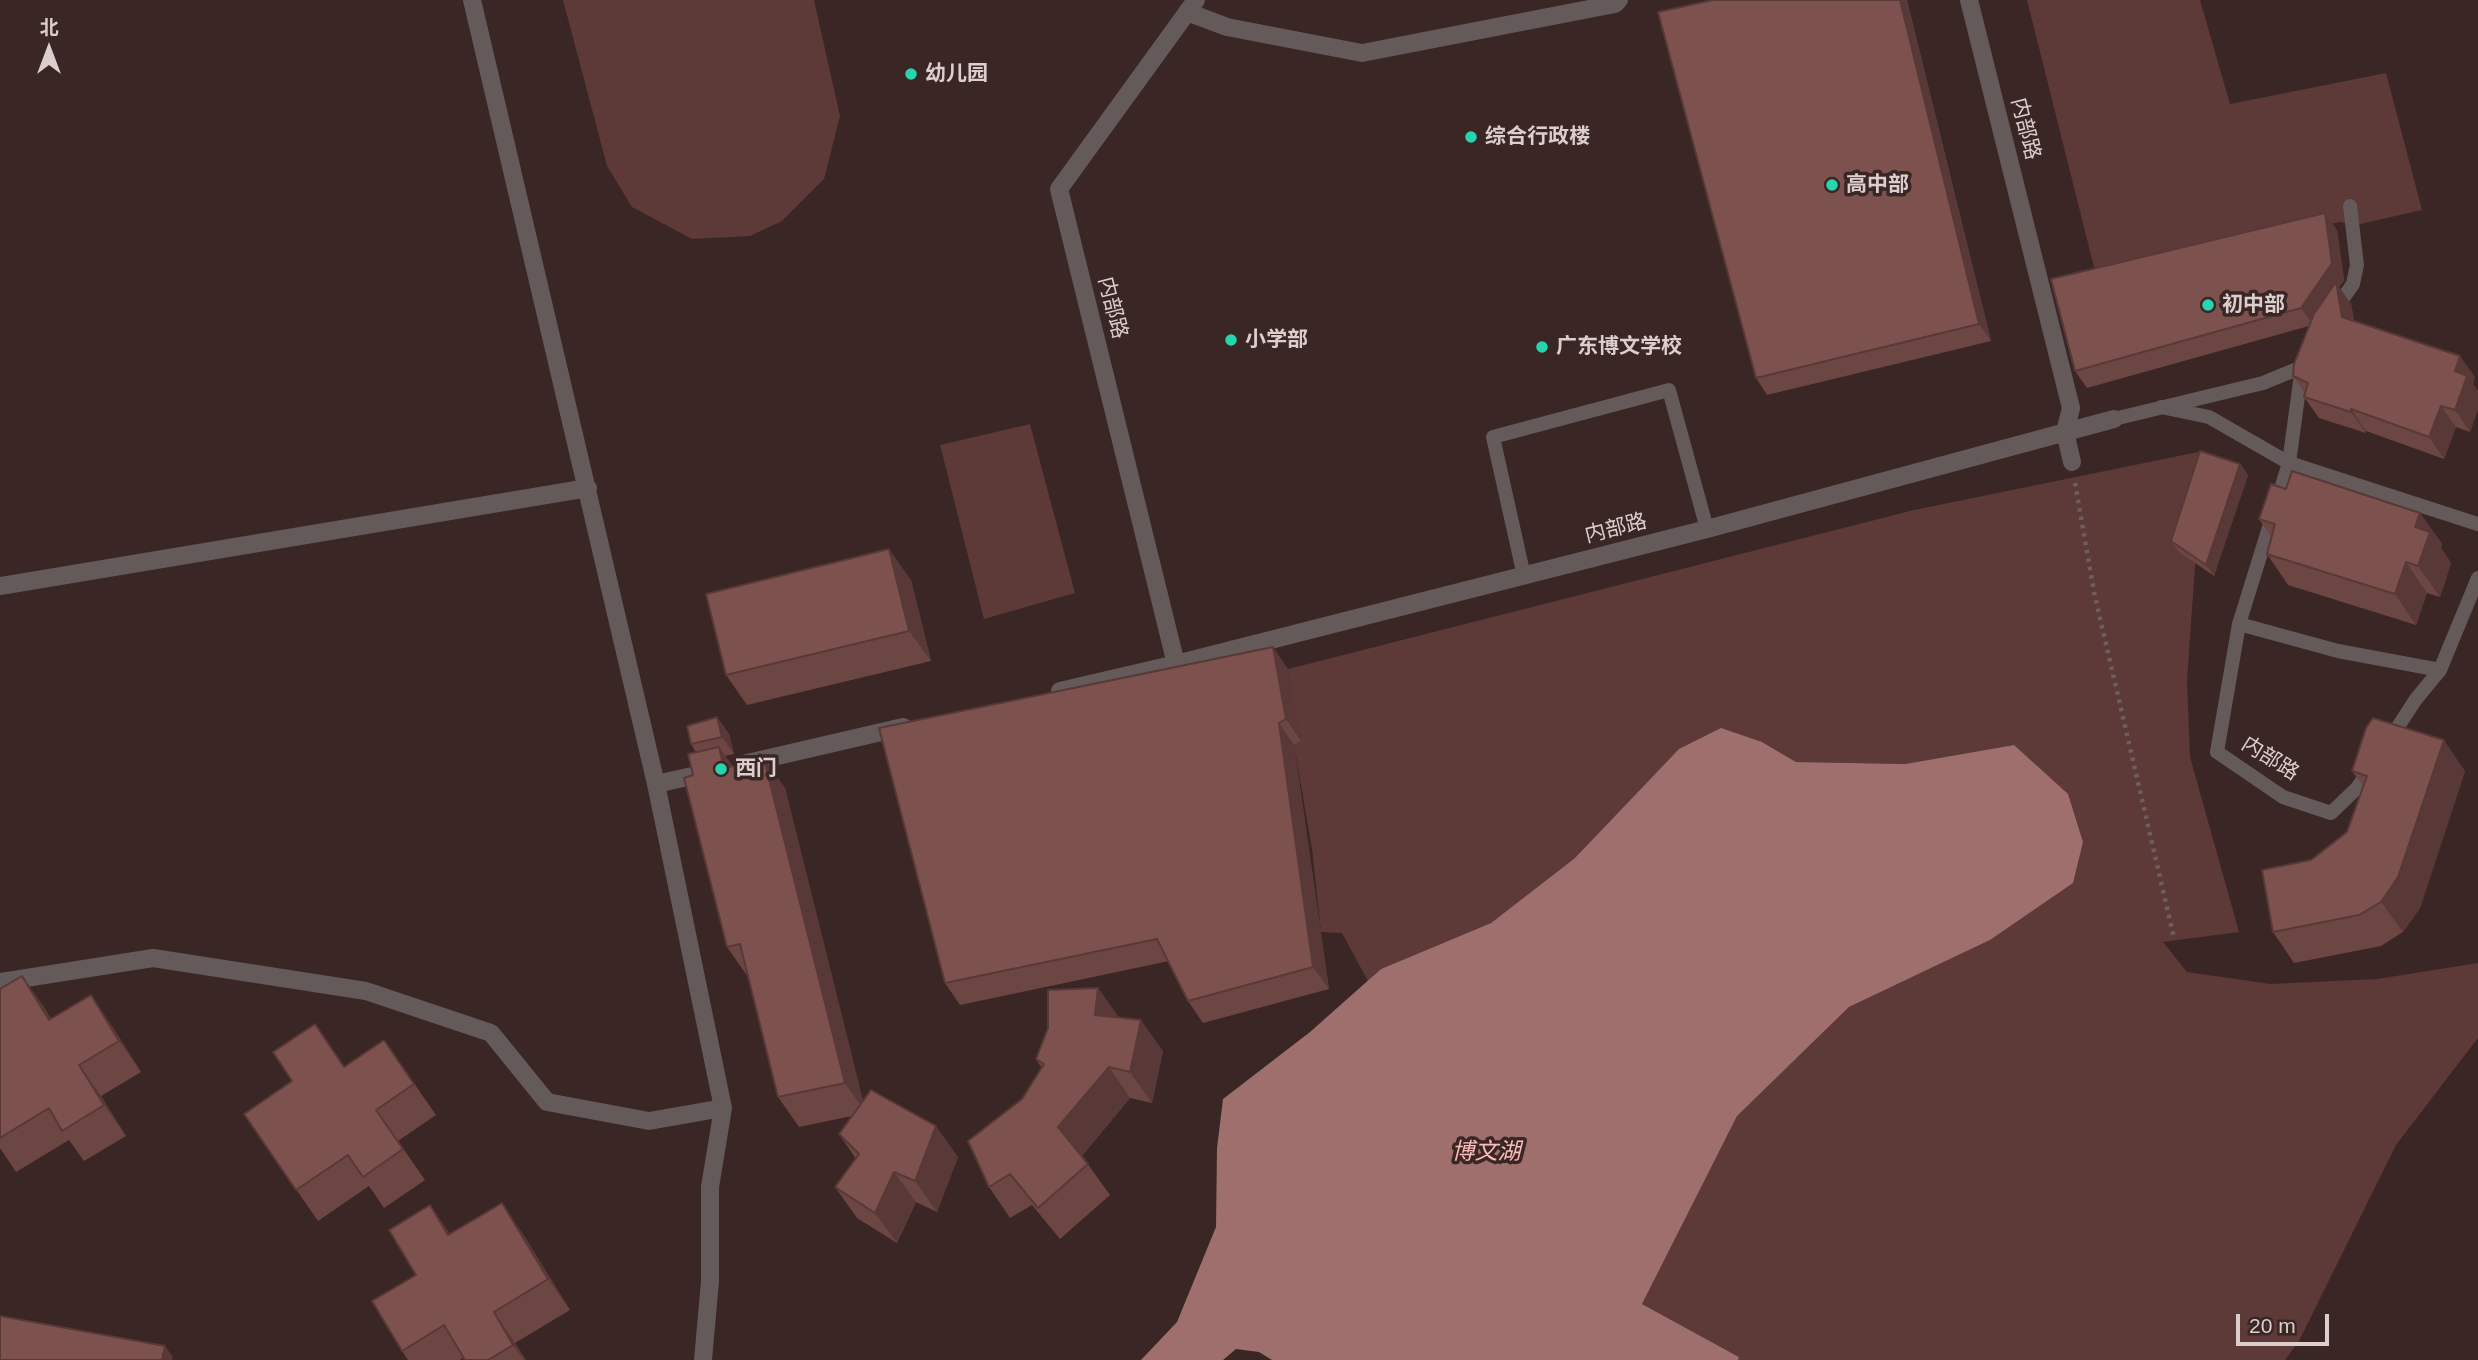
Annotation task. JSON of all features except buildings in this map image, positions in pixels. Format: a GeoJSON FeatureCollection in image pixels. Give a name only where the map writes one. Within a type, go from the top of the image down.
{"type":"FeatureCollection","features":[{"type":"Feature","properties":{"kind":"street"},"geometry":{"type":"LineString","coordinates":[[472,0],[656,784],[723,1108],[710,1187],[710,1281],[703,1360]]}},
{"type":"Feature","properties":{"kind":"street"},"geometry":{"type":"LineString","coordinates":[[1192,6],[1227,27],[1362,53],[1615,4],[1619,0]]}},
{"type":"Feature","properties":{"kind":"street","name":"内部路"},"geometry":{"type":"LineString","coordinates":[[1969,0],[2071,408],[2065,432],[2072,462]]}},
{"type":"Feature","properties":{"kind":"street","name":"内部路"},"geometry":{"type":"LineString","coordinates":[[1176,664],[1059,189],[1192,6]]}},
{"type":"Feature","properties":{"kind":"street"},"geometry":{"type":"LineString","coordinates":[[2065,432],[2114,419]]}},
{"type":"Feature","properties":{"kind":"street","name":"内部路"},"geometry":{"type":"LineString","coordinates":[[1041,696],[1707,529],[2065,432]]}},
{"type":"Feature","properties":{"kind":"street"},"geometry":{"type":"LineString","coordinates":[[0,586],[588,488]]}},
{"type":"Feature","properties":{"kind":"street"},"geometry":{"type":"LineString","coordinates":[[656,784],[920,724]]}},
{"type":"Feature","properties":{"kind":"street"},"geometry":{"type":"LineString","coordinates":[[0,982],[153,958],[366,991],[491,1033],[547,1102],[649,1121],[723,1108]]}},
{"type":"Feature","properties":{"kind":"lane"},"geometry":{"type":"LineString","coordinates":[[2322,329],[2353,284],[2357,257],[2350,206]]}},
{"type":"Feature","properties":{"kind":"lane","name":"内部路"},"geometry":{"type":"LineString","coordinates":[[2114,419],[2263,383],[2304,362],[2289,463],[2239,624],[2217,752],[2283,797],[2332,813],[2357,788],[2416,699],[2441,670],[2478,578]]}},
{"type":"Feature","properties":{"kind":"lane"},"geometry":{"type":"LineString","coordinates":[[1524,576],[1493,437],[1669,390],[1707,529]]}},
{"type":"Feature","properties":{"kind":"lane"},"geometry":{"type":"LineString","coordinates":[[2161,407],[2209,417],[2289,463],[2478,524]]}},
{"type":"Feature","properties":{"kind":"lane"},"geometry":{"type":"LineString","coordinates":[[2239,624],[2338,651],[2441,670]]}},
{"type":"Feature","properties":{"kind":"path"},"geometry":{"type":"LineString","coordinates":[[2072,462],[2094,592],[2174,938]]}},
{"type":"Feature","properties":{"kind":"shaded area"},"geometry":{"type":"Polygon","coordinates":[[[563,0],[814,0],[840,116],[824,179],[782,221],[750,236],[692,239],[632,207],[607,166],[563,0]]]}},
{"type":"Feature","properties":{"kind":"shaded area"},"geometry":{"type":"Polygon","coordinates":[[[2027,0],[2200,0],[2230,104],[2386,73],[2422,210],[2356,225],[2339,222],[2098,283],[2027,0]]]}},
{"type":"Feature","properties":{"kind":"shaded area"},"geometry":{"type":"Polygon","coordinates":[[[1030,424],[1075,593],[984,619],[940,445],[1030,424]]]}},
{"type":"Feature","properties":{"kind":"shaded area"},"geometry":{"type":"Polygon","coordinates":[[[2203,451],[2187,681],[2190,757],[2239,932],[2163,942],[2187,972],[2271,984],[2377,979],[2478,963],[2478,1038],[2396,1145],[2299,1341],[2285,1360],[1738,1360],[1739,1357],[1642,1304],[1736,1116],[1849,1007],[1990,940],[2014,745],[1905,764],[1796,762],[1762,742],[1575,858],[1491,923],[1381,969],[1368,981],[1342,933],[1321,932],[1312,849],[1294,745],[1301,741],[1288,669],[1914,510],[2203,451]]]}},
{"type":"Feature","properties":{"kind":"water","name":"博文湖"},"geometry":{"type":"Polygon","coordinates":[[[1721,728],[1762,742],[1796,762],[1905,764],[2014,745],[2068,794],[2083,842],[2073,883],[1990,940],[1849,1007],[1737,1116],[1642,1304],[1739,1357],[1738,1360],[1272,1360],[1259,1352],[1236,1349],[1223,1360],[1141,1360],[1177,1322],[1216,1227],[1217,1148],[1223,1099],[1310,1032],[1381,969],[1491,923],[1575,858],[1679,749],[1721,728]]]}},
{"type":"Feature","properties":{"kind":"place","name":"幼儿园"},"geometry":{"type":"Point","coordinates":[911,74]}},
{"type":"Feature","properties":{"kind":"place","name":"综合行政楼"},"geometry":{"type":"Point","coordinates":[1471,137]}},
{"type":"Feature","properties":{"kind":"place","name":"高中部"},"geometry":{"type":"Point","coordinates":[1832,185]}},
{"type":"Feature","properties":{"kind":"place","name":"初中部"},"geometry":{"type":"Point","coordinates":[2208,305]}},
{"type":"Feature","properties":{"kind":"place","name":"小学部"},"geometry":{"type":"Point","coordinates":[1231,340]}},
{"type":"Feature","properties":{"kind":"place","name":"广东博文学校"},"geometry":{"type":"Point","coordinates":[1542,347]}},
{"type":"Feature","properties":{"kind":"place","name":"西门"},"geometry":{"type":"Point","coordinates":[721,769]}}]}
